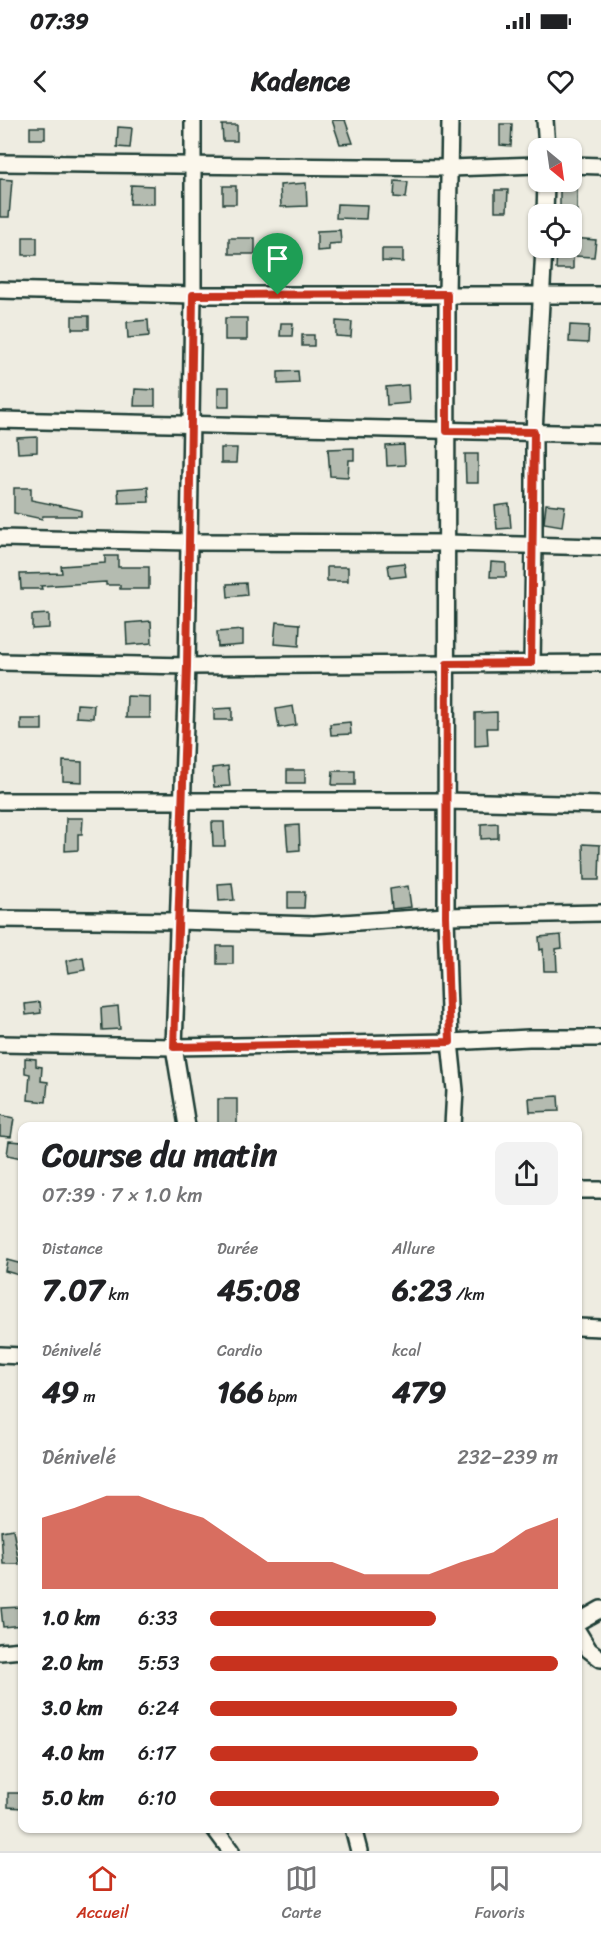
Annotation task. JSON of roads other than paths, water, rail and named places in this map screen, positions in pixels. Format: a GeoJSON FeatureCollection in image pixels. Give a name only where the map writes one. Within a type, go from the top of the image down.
{"type":"FeatureCollection","features":[{"type":"Feature","properties":{"kind":"street"},"geometry":{"type":"LineString","coordinates":[[186,1122],[174,1047],[187,666],[193,295],[193,120]]}},
{"type":"Feature","properties":{"kind":"street"},"geometry":{"type":"LineString","coordinates":[[450,120],[447,294],[446,916],[450,1042],[456,1090],[453,1122]]}},
{"type":"Feature","properties":{"kind":"street"},"geometry":{"type":"LineString","coordinates":[[545,120],[546,138]]}},
{"type":"Feature","properties":{"kind":"street"},"geometry":{"type":"LineString","coordinates":[[0,163],[450,168],[528,165]]}},
{"type":"Feature","properties":{"kind":"street"},"geometry":{"type":"LineString","coordinates":[[582,165],[601,166]]}},
{"type":"Feature","properties":{"kind":"street"},"geometry":{"type":"LineString","coordinates":[[531,663],[534,432],[543,258]]}},
{"type":"Feature","properties":{"kind":"street"},"geometry":{"type":"LineString","coordinates":[[0,290],[193,295],[601,295]]}},
{"type":"Feature","properties":{"kind":"street"},"geometry":{"type":"LineString","coordinates":[[0,420],[601,434]]}},
{"type":"Feature","properties":{"kind":"street"},"geometry":{"type":"LineString","coordinates":[[0,538],[601,547]]}},
{"type":"Feature","properties":{"kind":"street"},"geometry":{"type":"LineString","coordinates":[[0,662],[187,666],[601,663]]}},
{"type":"Feature","properties":{"kind":"street"},"geometry":{"type":"LineString","coordinates":[[0,801],[447,801],[601,805]]}},
{"type":"Feature","properties":{"kind":"street"},"geometry":{"type":"LineString","coordinates":[[0,919],[313,925],[446,916],[601,913]]}},
{"type":"Feature","properties":{"kind":"street"},"geometry":{"type":"LineString","coordinates":[[0,1044],[174,1047],[601,1038]]}},
{"type":"Feature","properties":{"kind":"street"},"geometry":{"type":"LineString","coordinates":[[582,1190],[601,1190]]}},
{"type":"Feature","properties":{"kind":"street"},"geometry":{"type":"LineString","coordinates":[[582,1327],[601,1328]]}},
{"type":"Feature","properties":{"kind":"street"},"geometry":{"type":"LineString","coordinates":[[0,1355],[18,1356]]}},
{"type":"Feature","properties":{"kind":"street"},"geometry":{"type":"LineString","coordinates":[[582,1620],[601,1610]]}},
{"type":"Feature","properties":{"kind":"street"},"geometry":{"type":"LineString","coordinates":[[582,1639],[589,1650],[601,1659]]}},
{"type":"Feature","properties":{"kind":"street"},"geometry":{"type":"LineString","coordinates":[[0,1652],[18,1650]]}},
{"type":"Feature","properties":{"kind":"street"},"geometry":{"type":"LineString","coordinates":[[218,1833],[231,1851]]}},
{"type":"Feature","properties":{"kind":"street"},"geometry":{"type":"LineString","coordinates":[[350,1851],[352,1833]]}},
{"type":"Feature","properties":{"kind":"street"},"geometry":{"type":"LineString","coordinates":[[354,1833],[359,1851]]}}]}
